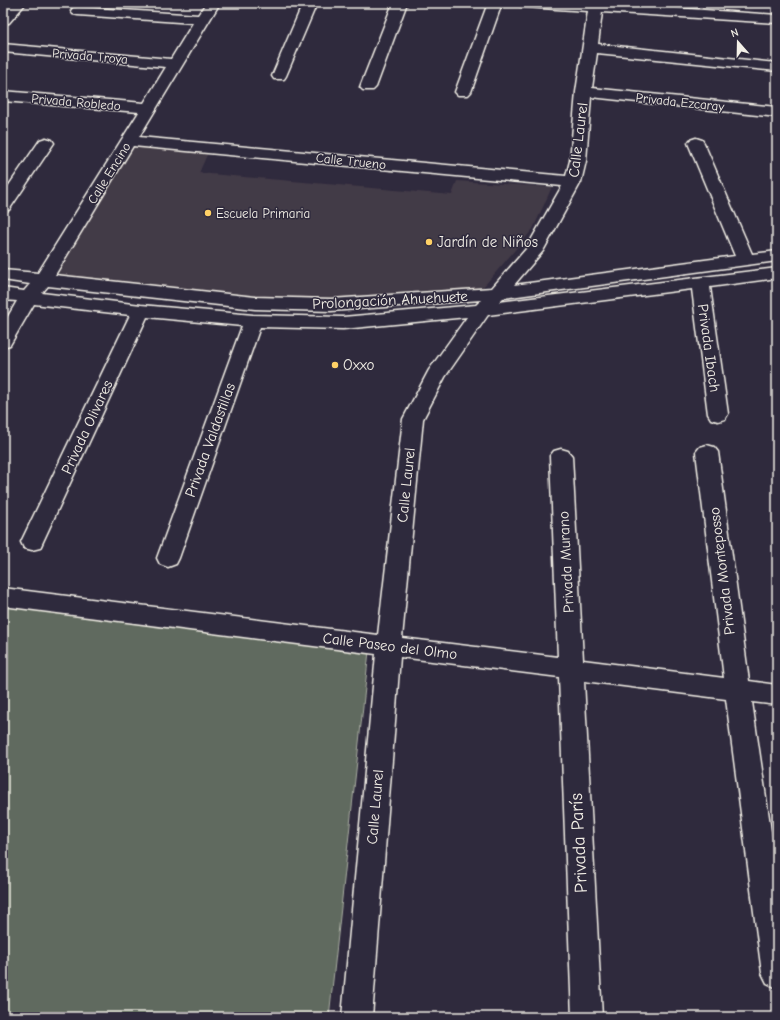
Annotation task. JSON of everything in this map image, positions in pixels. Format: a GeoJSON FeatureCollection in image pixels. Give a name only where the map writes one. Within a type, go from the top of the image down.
{"type":"FeatureCollection","features":[{"type":"Feature","properties":{"kind":"street"},"geometry":{"type":"LineString","coordinates":[[4,20],[19,3]]}},
{"type":"Feature","properties":{"kind":"street","name":"Calle Encino"},"geometry":{"type":"LineString","coordinates":[[3,341],[29,297],[44,279],[212,3]]}},
{"type":"Feature","properties":{"kind":"street"},"geometry":{"type":"LineString","coordinates":[[279,76],[310,3]]}},
{"type":"Feature","properties":{"kind":"street"},"geometry":{"type":"LineString","coordinates":[[368,87],[400,3]]}},
{"type":"Feature","properties":{"kind":"street"},"geometry":{"type":"LineString","coordinates":[[463,92],[495,3]]}},
{"type":"Feature","properties":{"kind":"street"},"geometry":{"type":"LineString","coordinates":[[525,3],[700,9],[777,18]]}},
{"type":"Feature","properties":{"kind":"street","name":"Calle Laurel"},"geometry":{"type":"LineString","coordinates":[[357,1017],[389,645],[413,419],[436,375],[482,310],[534,251],[573,182],[578,161],[584,92],[596,6]]}},
{"type":"Feature","properties":{"kind":"street"},"geometry":{"type":"LineString","coordinates":[[78,11],[202,20]]}},
{"type":"Feature","properties":{"kind":"street","name":"Privada Troya"},"geometry":{"type":"LineString","coordinates":[[3,48],[176,64]]}},
{"type":"Feature","properties":{"kind":"street"},"geometry":{"type":"LineString","coordinates":[[590,48],[776,67]]}},
{"type":"Feature","properties":{"kind":"street","name":"Privada Ezcaray"},"geometry":{"type":"LineString","coordinates":[[584,92],[777,112]]}},
{"type":"Feature","properties":{"kind":"street","name":"Privada Robledo"},"geometry":{"type":"LineString","coordinates":[[3,96],[148,108]]}},
{"type":"Feature","properties":{"kind":"street","name":"Calle Trueno"},"geometry":{"type":"LineString","coordinates":[[129,141],[573,182]]}},
{"type":"Feature","properties":{"kind":"street"},"geometry":{"type":"LineString","coordinates":[[3,206],[46,143]]}},
{"type":"Feature","properties":{"kind":"street"},"geometry":{"type":"LineString","coordinates":[[696,143],[745,258]]}},
{"type":"Feature","properties":{"kind":"street","name":"Prolongación Ahuehuete"},"geometry":{"type":"LineString","coordinates":[[3,275],[262,304],[331,305],[496,293],[745,258],[777,256]]}},
{"type":"Feature","properties":{"kind":"street","name":"Prolongación Ahuehuete"},"geometry":{"type":"LineString","coordinates":[[3,294],[141,311],[253,321],[343,323],[482,310],[777,273]]}},
{"type":"Feature","properties":{"kind":"street","name":"Privada Ibach"},"geometry":{"type":"LineString","coordinates":[[700,282],[718,414]]}},
{"type":"Feature","properties":{"kind":"street","name":"Privada Olivares"},"geometry":{"type":"LineString","coordinates":[[32,542],[141,311]]}},
{"type":"Feature","properties":{"kind":"street","name":"Privada Valdastillas"},"geometry":{"type":"LineString","coordinates":[[168,558],[253,321]]}},
{"type":"Feature","properties":{"kind":"street","name":"Privada Monteposso"},"geometry":{"type":"LineString","coordinates":[[708,452],[737,690],[777,973]]}},
{"type":"Feature","properties":{"kind":"street","name":"Privada Murano"},"geometry":{"type":"LineString","coordinates":[[562,456],[570,668]]}},
{"type":"Feature","properties":{"kind":"street","name":"Calle Paseo del Olmo"},"geometry":{"type":"LineString","coordinates":[[3,597],[777,695]]}},
{"type":"Feature","properties":{"kind":"street","name":"Privada París"},"geometry":{"type":"LineString","coordinates":[[570,668],[587,1017]]}},
{"type":"Feature","properties":{"kind":"shaded area","name":"Escuela Primaria"},"geometry":{"type":"Polygon","coordinates":[[[130,141],[210,148],[199,173],[452,195],[457,181],[552,187],[533,229],[478,293],[258,302],[45,279],[130,141]]]}},
{"type":"Feature","properties":{"kind":"green space"},"geometry":{"type":"Polygon","coordinates":[[[3,596],[370,642],[329,1017],[3,1017],[3,596]]]}},
{"type":"Feature","properties":{"kind":"place","name":"Escuela Primaria"},"geometry":{"type":"Point","coordinates":[208,213]}},
{"type":"Feature","properties":{"kind":"place","name":"Jardín de Niños"},"geometry":{"type":"Point","coordinates":[429,242]}},
{"type":"Feature","properties":{"kind":"place","name":"Oxxo"},"geometry":{"type":"Point","coordinates":[335,365]}}]}
